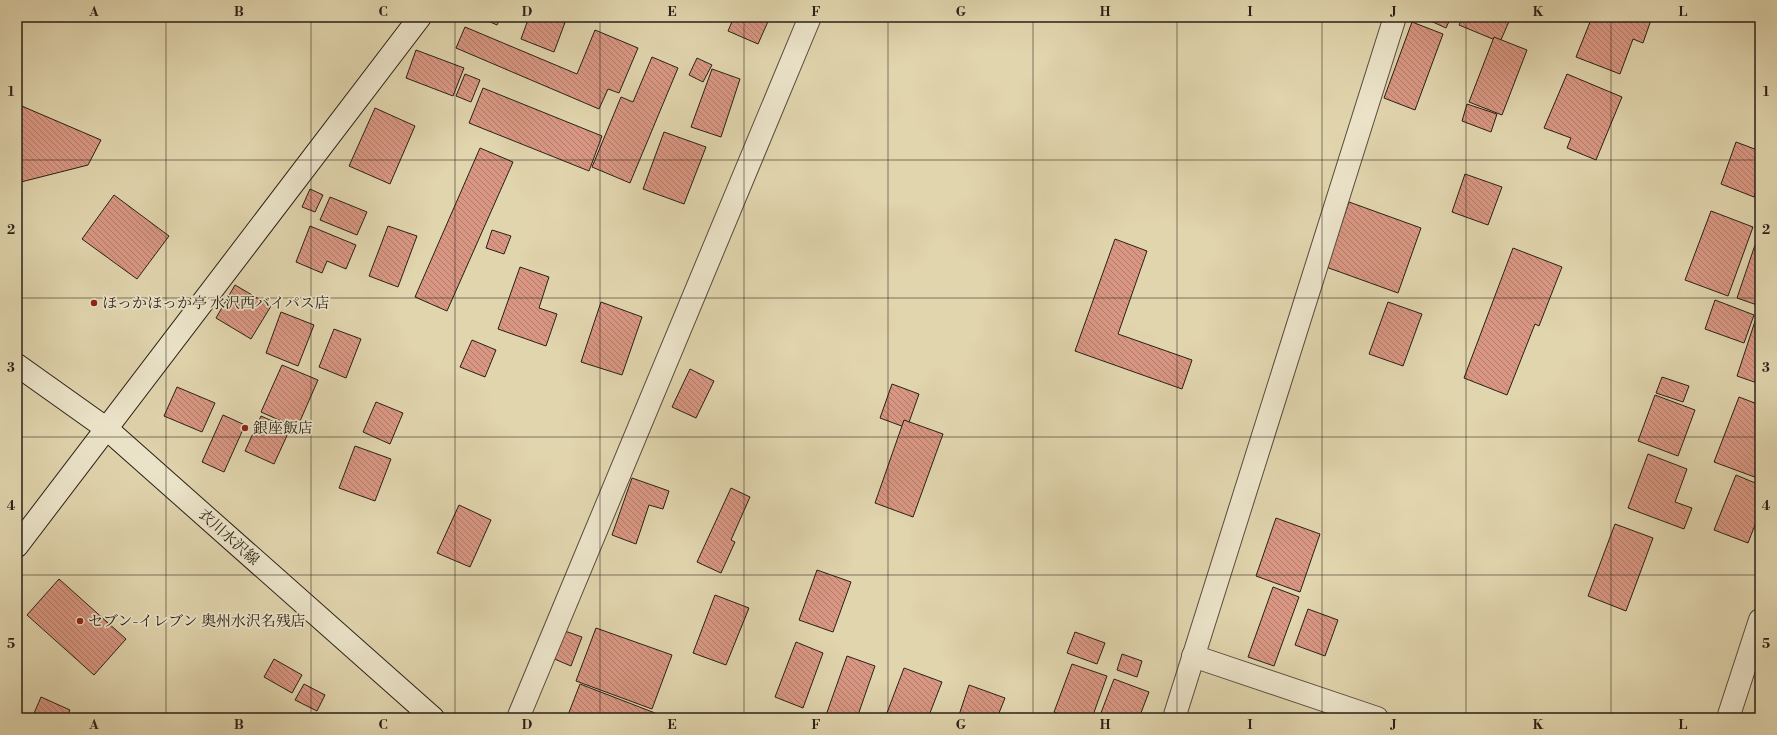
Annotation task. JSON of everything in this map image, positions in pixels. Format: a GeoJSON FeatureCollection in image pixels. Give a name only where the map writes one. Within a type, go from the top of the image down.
{"type":"FeatureCollection","features":[{"type":"Feature","properties":{"kind":"street"},"geometry":{"type":"LineString","coordinates":[[17,546],[420,17]]}},
{"type":"Feature","properties":{"kind":"street"},"geometry":{"type":"LineString","coordinates":[[518,718],[810,17]]}},
{"type":"Feature","properties":{"kind":"street"},"geometry":{"type":"LineString","coordinates":[[1174,718],[1395,17]]}},
{"type":"Feature","properties":{"kind":"street","name":"衣川水沢線"},"geometry":{"type":"LineString","coordinates":[[17,365],[107,429],[434,718]]}},
{"type":"Feature","properties":{"kind":"street"},"geometry":{"type":"LineString","coordinates":[[1728,718],[1760,620]]}},
{"type":"Feature","properties":{"kind":"street"},"geometry":{"type":"LineString","coordinates":[[1193,656],[1377,718]]}},
{"type":"Feature","properties":{"kind":"building"},"geometry":{"type":"Polygon","coordinates":[[[479,17],[501,17],[497,25],[479,17]]]}},
{"type":"Feature","properties":{"kind":"building"},"geometry":{"type":"Polygon","coordinates":[[[529,17],[567,17],[554,52],[521,39],[529,17]]]}},
{"type":"Feature","properties":{"kind":"building"},"geometry":{"type":"Polygon","coordinates":[[[734,17],[770,17],[758,44],[728,31],[734,17]]]}},
{"type":"Feature","properties":{"kind":"building"},"geometry":{"type":"Polygon","coordinates":[[[1422,17],[1451,17],[1446,28],[1422,17]]]}},
{"type":"Feature","properties":{"kind":"building"},"geometry":{"type":"Polygon","coordinates":[[[1463,17],[1511,17],[1500,42],[1459,25],[1463,17]]]}},
{"type":"Feature","properties":{"kind":"building"},"geometry":{"type":"Polygon","coordinates":[[[1592,17],[1652,17],[1643,43],[1633,39],[1620,74],[1576,57],[1592,17]]]}},
{"type":"Feature","properties":{"kind":"building"},"geometry":{"type":"Polygon","coordinates":[[[1412,22],[1443,34],[1415,110],[1384,98],[1412,22]]]}},
{"type":"Feature","properties":{"kind":"building"},"geometry":{"type":"Polygon","coordinates":[[[465,27],[577,74],[595,30],[638,48],[619,93],[608,89],[599,109],[456,48],[465,27]]]}},
{"type":"Feature","properties":{"kind":"building"},"geometry":{"type":"Polygon","coordinates":[[[1494,37],[1527,50],[1502,115],[1469,102],[1494,37]]]}},
{"type":"Feature","properties":{"kind":"building"},"geometry":{"type":"Polygon","coordinates":[[[416,50],[464,68],[453,96],[406,78],[416,50]]]}},
{"type":"Feature","properties":{"kind":"building"},"geometry":{"type":"Polygon","coordinates":[[[652,57],[678,68],[630,183],[592,167],[621,97],[633,102],[652,57]]]}},
{"type":"Feature","properties":{"kind":"building"},"geometry":{"type":"Polygon","coordinates":[[[697,58],[712,65],[703,82],[689,75],[697,58]]]}},
{"type":"Feature","properties":{"kind":"building"},"geometry":{"type":"Polygon","coordinates":[[[712,69],[740,79],[721,137],[691,127],[712,69]]]}},
{"type":"Feature","properties":{"kind":"building"},"geometry":{"type":"Polygon","coordinates":[[[465,74],[480,80],[471,102],[456,96],[465,74]]]}},
{"type":"Feature","properties":{"kind":"building"},"geometry":{"type":"Polygon","coordinates":[[[1567,74],[1622,97],[1596,160],[1567,148],[1571,138],[1544,128],[1567,74]]]}},
{"type":"Feature","properties":{"kind":"building"},"geometry":{"type":"Polygon","coordinates":[[[483,88],[602,136],[589,171],[469,123],[483,88]]]}},
{"type":"Feature","properties":{"kind":"building"},"geometry":{"type":"Polygon","coordinates":[[[17,104],[101,140],[88,165],[17,183],[17,104]]]}},
{"type":"Feature","properties":{"kind":"building"},"geometry":{"type":"Polygon","coordinates":[[[1467,104],[1497,114],[1491,132],[1462,121],[1467,104]]]}},
{"type":"Feature","properties":{"kind":"building"},"geometry":{"type":"Polygon","coordinates":[[[375,108],[415,126],[390,184],[349,166],[375,108]]]}},
{"type":"Feature","properties":{"kind":"building"},"geometry":{"type":"Polygon","coordinates":[[[664,132],[706,147],[684,204],[643,189],[664,132]]]}},
{"type":"Feature","properties":{"kind":"building"},"geometry":{"type":"Polygon","coordinates":[[[1736,142],[1760,151],[1760,179],[1754,197],[1721,184],[1736,142]]]}},
{"type":"Feature","properties":{"kind":"building"},"geometry":{"type":"Polygon","coordinates":[[[480,148],[513,162],[447,311],[415,297],[480,148]]]}},
{"type":"Feature","properties":{"kind":"building"},"geometry":{"type":"Polygon","coordinates":[[[1465,174],[1502,187],[1488,225],[1452,212],[1465,174]]]}},
{"type":"Feature","properties":{"kind":"building"},"geometry":{"type":"Polygon","coordinates":[[[310,189],[323,195],[315,212],[302,207],[310,189]]]}},
{"type":"Feature","properties":{"kind":"building"},"geometry":{"type":"Polygon","coordinates":[[[114,195],[169,236],[137,279],[82,239],[114,195]]]}},
{"type":"Feature","properties":{"kind":"building"},"geometry":{"type":"Polygon","coordinates":[[[330,197],[367,212],[357,235],[320,220],[330,197]]]}},
{"type":"Feature","properties":{"kind":"building"},"geometry":{"type":"Polygon","coordinates":[[[1349,202],[1421,228],[1398,293],[1326,267],[1349,202]]]}},
{"type":"Feature","properties":{"kind":"building"},"geometry":{"type":"Polygon","coordinates":[[[1711,211],[1753,227],[1728,296],[1685,280],[1711,211]]]}},
{"type":"Feature","properties":{"kind":"building"},"geometry":{"type":"Polygon","coordinates":[[[310,226],[356,245],[346,269],[327,261],[322,273],[296,262],[310,226]]]}},
{"type":"Feature","properties":{"kind":"building"},"geometry":{"type":"Polygon","coordinates":[[[388,226],[417,236],[398,287],[369,276],[388,226]]]}},
{"type":"Feature","properties":{"kind":"building"},"geometry":{"type":"Polygon","coordinates":[[[492,230],[511,236],[504,254],[486,248],[492,230]]]}},
{"type":"Feature","properties":{"kind":"building"},"geometry":{"type":"Polygon","coordinates":[[[1115,239],[1147,251],[1118,334],[1192,360],[1182,389],[1075,351],[1115,239]]]}},
{"type":"Feature","properties":{"kind":"building"},"geometry":{"type":"Polygon","coordinates":[[[1755,245],[1760,246],[1760,306],[1737,298],[1755,245]]]}},
{"type":"Feature","properties":{"kind":"building"},"geometry":{"type":"Polygon","coordinates":[[[1513,248],[1562,267],[1539,326],[1535,324],[1507,395],[1464,378],[1513,248]]]}},
{"type":"Feature","properties":{"kind":"building"},"geometry":{"type":"Polygon","coordinates":[[[520,267],[549,277],[539,308],[557,314],[546,346],[498,329],[520,267]]]}},
{"type":"Feature","properties":{"kind":"building"},"geometry":{"type":"Polygon","coordinates":[[[235,285],[271,306],[251,339],[216,318],[235,285]]]}},
{"type":"Feature","properties":{"kind":"building"},"geometry":{"type":"Polygon","coordinates":[[[1715,300],[1754,315],[1744,343],[1705,329],[1715,300]]]}},
{"type":"Feature","properties":{"kind":"building"},"geometry":{"type":"Polygon","coordinates":[[[601,302],[642,317],[622,375],[581,362],[601,302]]]}},
{"type":"Feature","properties":{"kind":"building"},"geometry":{"type":"Polygon","coordinates":[[[1388,302],[1422,314],[1403,366],[1369,354],[1388,302]]]}},
{"type":"Feature","properties":{"kind":"building"},"geometry":{"type":"Polygon","coordinates":[[[1760,306],[1760,384],[1737,376],[1760,306]]]}},
{"type":"Feature","properties":{"kind":"building"},"geometry":{"type":"Polygon","coordinates":[[[281,312],[314,325],[298,366],[266,353],[281,312]]]}},
{"type":"Feature","properties":{"kind":"building"},"geometry":{"type":"Polygon","coordinates":[[[334,329],[361,339],[346,378],[319,367],[334,329]]]}},
{"type":"Feature","properties":{"kind":"building"},"geometry":{"type":"Polygon","coordinates":[[[472,340],[496,350],[485,377],[460,367],[472,340]]]}},
{"type":"Feature","properties":{"kind":"building"},"geometry":{"type":"Polygon","coordinates":[[[282,365],[318,380],[297,428],[261,412],[282,365]]]}},
{"type":"Feature","properties":{"kind":"building"},"geometry":{"type":"Polygon","coordinates":[[[690,369],[714,381],[696,418],[672,407],[690,369]]]}},
{"type":"Feature","properties":{"kind":"building"},"geometry":{"type":"Polygon","coordinates":[[[1662,377],[1689,386],[1683,402],[1656,393],[1662,377]]]}},
{"type":"Feature","properties":{"kind":"building"},"geometry":{"type":"Polygon","coordinates":[[[892,384],[919,394],[907,428],[880,418],[892,384]]]}},
{"type":"Feature","properties":{"kind":"building"},"geometry":{"type":"Polygon","coordinates":[[[177,387],[215,403],[202,432],[164,416],[177,387]]]}},
{"type":"Feature","properties":{"kind":"building"},"geometry":{"type":"Polygon","coordinates":[[[1655,395],[1695,410],[1678,456],[1638,441],[1655,395]]]}},
{"type":"Feature","properties":{"kind":"building"},"geometry":{"type":"Polygon","coordinates":[[[1739,397],[1760,405],[1760,479],[1714,462],[1739,397]]]}},
{"type":"Feature","properties":{"kind":"building"},"geometry":{"type":"Polygon","coordinates":[[[376,402],[403,413],[390,444],[363,432],[376,402]]]}},
{"type":"Feature","properties":{"kind":"building"},"geometry":{"type":"Polygon","coordinates":[[[223,415],[245,425],[224,472],[202,462],[223,415]]]}},
{"type":"Feature","properties":{"kind":"building"},"geometry":{"type":"Polygon","coordinates":[[[261,416],[290,429],[274,464],[245,451],[261,416]]]}},
{"type":"Feature","properties":{"kind":"building"},"geometry":{"type":"Polygon","coordinates":[[[904,420],[943,434],[913,517],[875,503],[904,420]]]}},
{"type":"Feature","properties":{"kind":"building"},"geometry":{"type":"Polygon","coordinates":[[[355,446],[391,459],[375,501],[339,488],[355,446]]]}},
{"type":"Feature","properties":{"kind":"building"},"geometry":{"type":"Polygon","coordinates":[[[1648,454],[1687,469],[1675,502],[1692,508],[1684,529],[1628,508],[1648,454]]]}},
{"type":"Feature","properties":{"kind":"building"},"geometry":{"type":"Polygon","coordinates":[[[1736,475],[1760,485],[1760,512],[1748,543],[1714,530],[1736,475]]]}},
{"type":"Feature","properties":{"kind":"building"},"geometry":{"type":"Polygon","coordinates":[[[632,478],[669,491],[663,509],[649,505],[636,544],[612,535],[632,478]]]}},
{"type":"Feature","properties":{"kind":"building"},"geometry":{"type":"Polygon","coordinates":[[[731,488],[750,497],[731,540],[735,542],[721,573],[697,562],[731,488]]]}},
{"type":"Feature","properties":{"kind":"building"},"geometry":{"type":"Polygon","coordinates":[[[459,505],[491,520],[470,567],[437,553],[459,505]]]}},
{"type":"Feature","properties":{"kind":"building"},"geometry":{"type":"Polygon","coordinates":[[[1276,518],[1320,534],[1300,592],[1256,576],[1276,518]]]}},
{"type":"Feature","properties":{"kind":"building"},"geometry":{"type":"Polygon","coordinates":[[[1615,524],[1653,538],[1626,611],[1588,596],[1615,524]]]}},
{"type":"Feature","properties":{"kind":"building"},"geometry":{"type":"Polygon","coordinates":[[[817,570],[851,582],[833,632],[799,620],[817,570]]]}},
{"type":"Feature","properties":{"kind":"building"},"geometry":{"type":"Polygon","coordinates":[[[59,579],[126,639],[94,675],[27,615],[59,579]]]}},
{"type":"Feature","properties":{"kind":"building"},"geometry":{"type":"Polygon","coordinates":[[[1273,587],[1299,597],[1274,666],[1248,657],[1273,587]]]}},
{"type":"Feature","properties":{"kind":"building"},"geometry":{"type":"Polygon","coordinates":[[[715,595],[749,608],[726,665],[693,653],[715,595]]]}},
{"type":"Feature","properties":{"kind":"building"},"geometry":{"type":"Polygon","coordinates":[[[1308,609],[1338,620],[1325,656],[1295,645],[1308,609]]]}},
{"type":"Feature","properties":{"kind":"building"},"geometry":{"type":"Polygon","coordinates":[[[596,628],[672,655],[652,709],[576,681],[596,628]]]}},
{"type":"Feature","properties":{"kind":"building"},"geometry":{"type":"Polygon","coordinates":[[[562,630],[582,637],[571,666],[552,658],[562,630]]]}},
{"type":"Feature","properties":{"kind":"building"},"geometry":{"type":"Polygon","coordinates":[[[1075,632],[1105,643],[1097,664],[1067,653],[1075,632]]]}},
{"type":"Feature","properties":{"kind":"building"},"geometry":{"type":"Polygon","coordinates":[[[796,642],[823,653],[803,708],[775,697],[796,642]]]}},
{"type":"Feature","properties":{"kind":"building"},"geometry":{"type":"Polygon","coordinates":[[[1122,654],[1142,661],[1137,677],[1117,670],[1122,654]]]}},
{"type":"Feature","properties":{"kind":"building"},"geometry":{"type":"Polygon","coordinates":[[[847,656],[875,666],[857,718],[825,718],[847,656]]]}},
{"type":"Feature","properties":{"kind":"building"},"geometry":{"type":"Polygon","coordinates":[[[274,659],[302,675],[292,693],[264,677],[274,659]]]}},
{"type":"Feature","properties":{"kind":"building"},"geometry":{"type":"Polygon","coordinates":[[[1072,664],[1107,676],[1092,718],[1070,718],[1054,712],[1072,664]]]}},
{"type":"Feature","properties":{"kind":"building"},"geometry":{"type":"Polygon","coordinates":[[[904,668],[942,682],[928,718],[885,718],[904,668]]]}},
{"type":"Feature","properties":{"kind":"building"},"geometry":{"type":"Polygon","coordinates":[[[1114,679],[1149,692],[1139,718],[1099,718],[1114,679]]]}},
{"type":"Feature","properties":{"kind":"building"},"geometry":{"type":"Polygon","coordinates":[[[304,684],[325,695],[317,711],[295,700],[304,684]]]}},
{"type":"Feature","properties":{"kind":"building"},"geometry":{"type":"Polygon","coordinates":[[[580,684],[655,713],[653,718],[575,718],[568,715],[580,684]]]}},
{"type":"Feature","properties":{"kind":"building"},"geometry":{"type":"Polygon","coordinates":[[[969,685],[1005,698],[997,718],[958,718],[969,685]]]}},
{"type":"Feature","properties":{"kind":"building"},"geometry":{"type":"Polygon","coordinates":[[[41,697],[70,710],[66,718],[32,718],[41,697]]]}},
{"type":"Feature","properties":{"kind":"building"},"geometry":{"type":"Polygon","coordinates":[[[671,713],[685,718],[669,718],[671,713]]]}},
{"type":"Feature","properties":{"kind":"place","name":"ほっかほっか亭 水沢西バイパス店"},"geometry":{"type":"Point","coordinates":[94,303]}},
{"type":"Feature","properties":{"kind":"place","name":"銀座飯店"},"geometry":{"type":"Point","coordinates":[245,428]}},
{"type":"Feature","properties":{"kind":"place","name":"セブン-イレブン 奥州水沢名残店"},"geometry":{"type":"Point","coordinates":[80,621]}}]}
